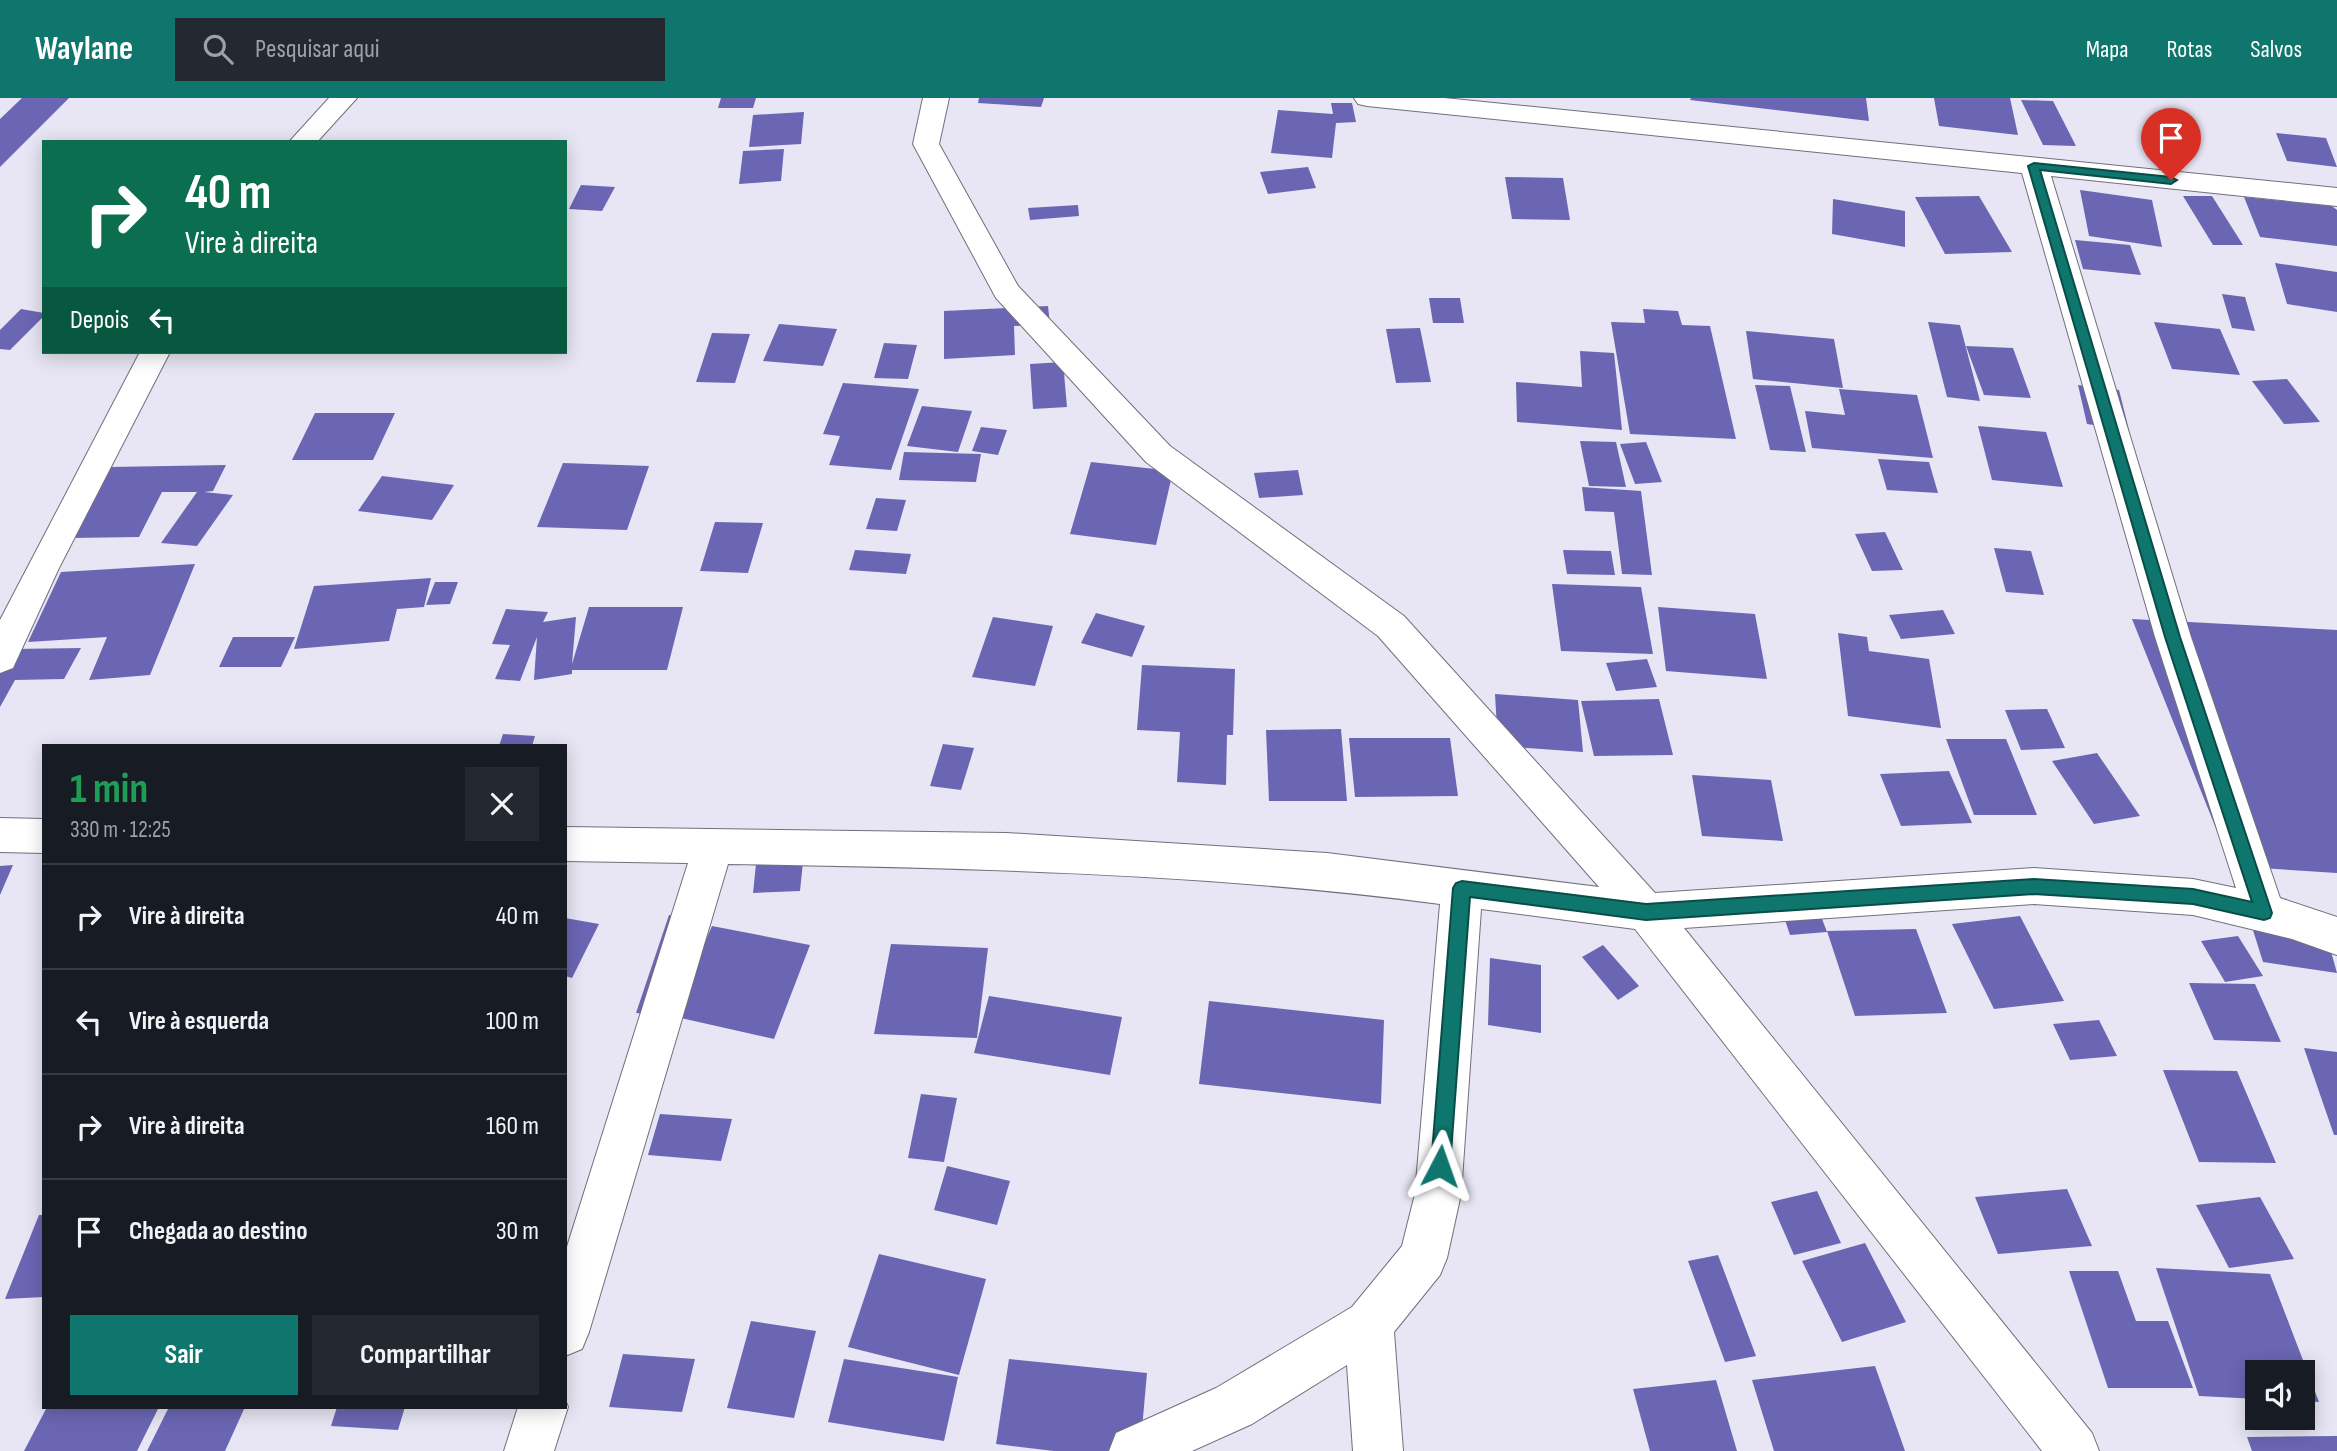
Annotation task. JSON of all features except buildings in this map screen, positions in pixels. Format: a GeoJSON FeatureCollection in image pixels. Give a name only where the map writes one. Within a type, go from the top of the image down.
{"type":"FeatureCollection","features":[{"type":"Feature","properties":{"kind":"street"},"geometry":{"type":"LineString","coordinates":[[304,140],[344,98]]}},
{"type":"Feature","properties":{"kind":"street"},"geometry":{"type":"LineString","coordinates":[[936,98],[926,144],[1006,291],[1158,454],[1391,626],[1646,912],[2074,1451]]}},
{"type":"Feature","properties":{"kind":"street"},"geometry":{"type":"LineString","coordinates":[[1367,98],[2337,197]]}},
{"type":"Feature","properties":{"kind":"street"},"geometry":{"type":"LineString","coordinates":[[2034,166],[2169,624],[2264,913]]}},
{"type":"Feature","properties":{"kind":"street"},"geometry":{"type":"LineString","coordinates":[[0,658],[42,568],[154,354]]}},
{"type":"Feature","properties":{"kind":"street"},"geometry":{"type":"LineString","coordinates":[[0,835],[42,836]]}},
{"type":"Feature","properties":{"kind":"street"},"geometry":{"type":"LineString","coordinates":[[567,844],[1006,851],[1327,871],[1646,912],[2034,886],[2193,897],[2292,920],[2337,936]]}},
{"type":"Feature","properties":{"kind":"street"},"geometry":{"type":"LineString","coordinates":[[567,1325],[713,846]]}},
{"type":"Feature","properties":{"kind":"street"},"geometry":{"type":"LineString","coordinates":[[1134,1451],[1234,1406],[1369,1324],[1423,1258],[1438,1194],[1462,888]]}},
{"type":"Feature","properties":{"kind":"street"},"geometry":{"type":"LineString","coordinates":[[1369,1324],[1378,1451]]}},
{"type":"Feature","properties":{"kind":"street"},"geometry":{"type":"LineString","coordinates":[[529,1451],[541,1409]]}},
{"type":"Feature","properties":{"kind":"route"},"geometry":{"type":"LineString","coordinates":[[1440,1166],[1462,888],[1646,912],[2034,886],[2193,897],[2264,913],[2172,637],[2034,166],[2171,180]]}}]}
